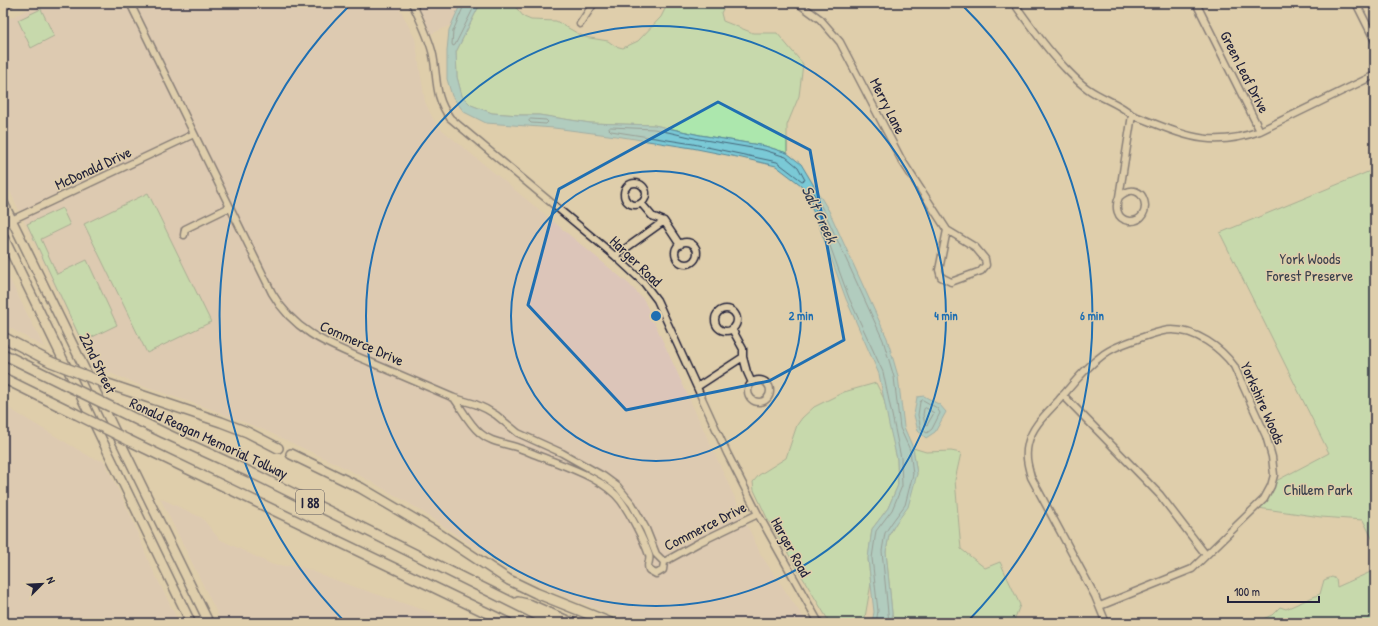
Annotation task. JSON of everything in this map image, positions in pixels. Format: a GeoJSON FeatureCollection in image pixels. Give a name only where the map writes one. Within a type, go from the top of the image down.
{"type":"FeatureCollection","features":[{"type":"Feature","properties":{"kind":"highway","name":"Ronald Reagan Memorial Tollway"},"geometry":{"type":"LineString","coordinates":[[3,337],[51,362],[102,382],[221,422],[247,432],[278,448]]}},
{"type":"Feature","properties":{"kind":"highway","name":"Ronald Reagan Memorial Tollway"},"geometry":{"type":"LineString","coordinates":[[3,354],[164,433],[256,475],[553,623]]}},
{"type":"Feature","properties":{"kind":"highway","name":"I 88"},"geometry":{"type":"LineString","coordinates":[[3,378],[128,440],[508,623]]}},
{"type":"Feature","properties":{"kind":"highway","name":"Ronald Reagan Memorial Tollway"},"geometry":{"type":"LineString","coordinates":[[291,454],[361,488],[436,532],[509,580],[536,593],[611,623]]}},
{"type":"Feature","properties":{"kind":"highway"},"geometry":{"type":"LineString","coordinates":[[536,593],[597,623]]}},
{"type":"Feature","properties":{"kind":"highway"},"geometry":{"type":"LineString","coordinates":[[507,600],[531,605],[572,623]]}},
{"type":"Feature","properties":{"kind":"main road","name":"22nd Street"},"geometry":{"type":"LineString","coordinates":[[3,202],[209,623]]}},
{"type":"Feature","properties":{"kind":"main road","name":"22nd Street"},"geometry":{"type":"LineString","coordinates":[[3,236],[190,622]]}},
{"type":"Feature","properties":{"kind":"street"},"geometry":{"type":"LineString","coordinates":[[3,6],[10,3]]}},
{"type":"Feature","properties":{"kind":"street","name":"Commerce Drive"},"geometry":{"type":"LineString","coordinates":[[130,3],[272,293],[295,322],[328,344],[454,398],[486,409],[518,433],[562,453],[603,476],[618,487],[632,504],[646,529],[656,554],[664,562]]}},
{"type":"Feature","properties":{"kind":"street","name":"Harger Road"},"geometry":{"type":"LineString","coordinates":[[412,3],[429,40],[440,102],[450,118],[615,256],[644,283],[657,300],[727,453],[758,514],[819,623]]}},
{"type":"Feature","properties":{"kind":"street"},"geometry":{"type":"LineString","coordinates":[[580,24],[594,3]]}},
{"type":"Feature","properties":{"kind":"street","name":"Merry Lane"},"geometry":{"type":"LineString","coordinates":[[798,3],[820,19],[840,42],[901,159],[946,230],[981,252],[985,259],[986,266],[981,271],[951,282],[941,277],[939,270],[946,230]]}},
{"type":"Feature","properties":{"kind":"street"},"geometry":{"type":"LineString","coordinates":[[1014,3],[1042,43],[1074,78],[1088,89],[1104,100],[1125,108],[1132,115],[1183,134],[1204,139],[1232,139],[1260,131],[1375,75]]}},
{"type":"Feature","properties":{"kind":"street","name":"Green Leaf Drive"},"geometry":{"type":"LineString","coordinates":[[1196,3],[1260,131]]}},
{"type":"Feature","properties":{"kind":"street"},"geometry":{"type":"LineString","coordinates":[[1356,3],[1375,41]]}},
{"type":"Feature","properties":{"kind":"street"},"geometry":{"type":"LineString","coordinates":[[1119,197],[1125,192],[1132,190],[1140,193],[1145,199],[1146,207],[1143,214],[1137,219],[1129,221],[1122,218],[1117,212],[1116,204],[1119,197],[1132,115]]}},
{"type":"Feature","properties":{"kind":"street","name":"McDonald Drive"},"geometry":{"type":"LineString","coordinates":[[3,224],[194,134]]}},
{"type":"Feature","properties":{"kind":"street"},"geometry":{"type":"LineString","coordinates":[[641,203],[652,216],[664,221],[680,245]]}},
{"type":"Feature","properties":{"kind":"street"},"geometry":{"type":"LineString","coordinates":[[184,235],[186,229],[230,207]]}},
{"type":"Feature","properties":{"kind":"street"},"geometry":{"type":"LineString","coordinates":[[615,256],[664,221]]}},
{"type":"Feature","properties":{"kind":"street"},"geometry":{"type":"LineString","coordinates":[[732,329],[740,341],[743,349],[743,357],[752,383]]}},
{"type":"Feature","properties":{"kind":"street","name":"Yorkshire Woods"},"geometry":{"type":"LineString","coordinates":[[1100,606],[1192,569],[1264,499],[1273,483],[1274,475],[1272,457],[1266,436],[1234,366],[1216,347],[1188,333],[1172,330],[1157,333],[1122,344],[1109,351],[1085,370],[1035,427],[1028,446],[1027,462],[1031,477],[1100,606],[1106,623]]}},
{"type":"Feature","properties":{"kind":"street"},"geometry":{"type":"LineString","coordinates":[[698,387],[743,357]]}},
{"type":"Feature","properties":{"kind":"street"},"geometry":{"type":"LineString","coordinates":[[1063,395],[1160,495],[1206,555]]}},
{"type":"Feature","properties":{"kind":"street","name":"Commerce Drive"},"geometry":{"type":"LineString","coordinates":[[454,398],[479,432],[492,441],[518,448],[584,474],[608,488],[620,500],[639,533],[649,557],[647,564],[649,570],[653,573],[659,573],[664,567],[664,562]]}},
{"type":"Feature","properties":{"kind":"street","name":"Commerce Drive"},"geometry":{"type":"LineString","coordinates":[[664,562],[700,542],[758,514]]}},
{"type":"Feature","properties":{"kind":"highlighted area"},"geometry":{"type":"Polygon","coordinates":[[[718,102],[810,150],[844,340],[769,381],[626,410],[528,305],[559,189],[718,102]]]}},
{"type":"Feature","properties":{"kind":"shaded area"},"geometry":{"type":"Polygon","coordinates":[[[43,3],[397,3],[415,39],[425,102],[436,125],[629,284],[644,300],[761,555],[807,623],[635,623],[571,599],[507,566],[468,543],[417,508],[337,464],[264,430],[92,366],[3,176],[3,21],[43,3]]]}},
{"type":"Feature","properties":{"kind":"shaded area"},"geometry":{"type":"Polygon","coordinates":[[[417,3],[461,3],[451,25],[431,34],[417,3]]]}},
{"type":"Feature","properties":{"kind":"shaded area"},"geometry":{"type":"Polygon","coordinates":[[[3,266],[10,280],[44,347],[3,324],[3,266]]]}},
{"type":"Feature","properties":{"kind":"shaded area"},"geometry":{"type":"Polygon","coordinates":[[[3,405],[92,458],[104,461],[130,514],[148,560],[179,623],[3,623],[3,405]]]}},
{"type":"Feature","properties":{"kind":"shaded area"},"geometry":{"type":"Polygon","coordinates":[[[160,498],[202,518],[219,539],[273,565],[301,567],[346,584],[462,623],[222,623],[160,498]]]}},
{"type":"Feature","properties":{"kind":"green space"},"geometry":{"type":"Polygon","coordinates":[[[481,3],[512,3],[524,17],[531,20],[556,21],[584,37],[608,41],[615,46],[623,48],[638,41],[661,17],[668,3],[726,3],[721,13],[723,21],[753,33],[777,33],[803,64],[799,96],[787,125],[787,153],[765,146],[700,135],[654,125],[590,123],[539,115],[492,113],[471,105],[462,96],[457,77],[456,52],[481,3]]]}},
{"type":"Feature","properties":{"kind":"green space"},"geometry":{"type":"Polygon","coordinates":[[[41,9],[54,36],[31,48],[18,20],[41,9]]]}},
{"type":"Feature","properties":{"kind":"green space","name":"York Woods Forest Preserve"},"geometry":{"type":"Polygon","coordinates":[[[1375,169],[1375,544],[1363,520],[1321,517],[1258,508],[1270,496],[1276,481],[1329,453],[1220,233],[1375,169]]]}},
{"type":"Feature","properties":{"kind":"green space"},"geometry":{"type":"Polygon","coordinates":[[[148,193],[211,322],[147,353],[84,224],[148,193]]]}},
{"type":"Feature","properties":{"kind":"green space"},"geometry":{"type":"Polygon","coordinates":[[[62,208],[70,225],[41,239],[57,274],[87,260],[117,325],[82,342],[27,224],[62,208]]]}},
{"type":"Feature","properties":{"kind":"green space"},"geometry":{"type":"Polygon","coordinates":[[[876,383],[884,399],[897,459],[898,485],[888,508],[872,529],[868,560],[871,583],[864,623],[830,623],[768,520],[754,490],[753,482],[759,475],[786,458],[797,425],[814,407],[844,392],[876,383]]]}},
{"type":"Feature","properties":{"kind":"green space"},"geometry":{"type":"Polygon","coordinates":[[[913,448],[926,452],[951,451],[961,453],[955,480],[961,549],[985,568],[1000,562],[1020,605],[1013,623],[893,623],[886,552],[889,535],[896,523],[917,474],[913,448]]]}},
{"type":"Feature","properties":{"kind":"green space"},"geometry":{"type":"Polygon","coordinates":[[[1375,570],[1375,623],[1254,623],[1272,615],[1280,607],[1286,609],[1320,594],[1324,580],[1332,577],[1336,579],[1337,587],[1375,570]]]}},
{"type":"Feature","properties":{"kind":"water","name":"Salt Creek"},"geometry":{"type":"Polygon","coordinates":[[[461,3],[481,3],[456,52],[457,77],[462,96],[471,105],[492,113],[539,115],[590,123],[654,125],[700,135],[765,146],[787,153],[801,164],[829,211],[887,338],[898,376],[904,427],[913,448],[917,474],[908,507],[889,535],[886,552],[893,623],[872,623],[874,612],[868,558],[872,529],[888,508],[898,485],[897,459],[879,374],[846,299],[818,222],[801,185],[776,166],[742,158],[692,148],[616,136],[554,128],[486,123],[464,112],[452,96],[447,79],[449,30],[461,3]]]}},
{"type":"Feature","properties":{"kind":"water"},"geometry":{"type":"Polygon","coordinates":[[[924,396],[940,405],[946,412],[935,432],[926,438],[918,431],[914,415],[917,397],[924,396]]]}},
{"type":"Feature","properties":{"kind":"park label","name":"Chillem Park"},"geometry":{"type":"Point","coordinates":[1318,489]}}]}
